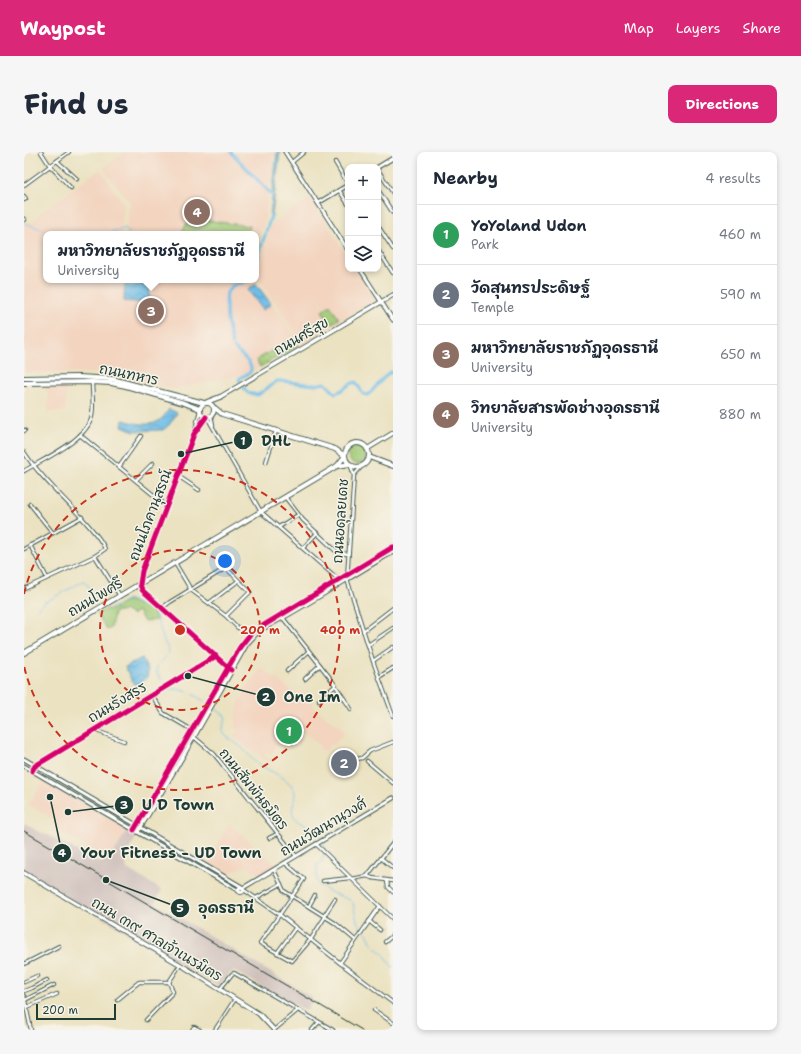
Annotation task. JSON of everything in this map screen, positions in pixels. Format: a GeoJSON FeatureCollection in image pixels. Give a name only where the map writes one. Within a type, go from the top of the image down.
{"type":"FeatureCollection","features":[{"type":"Feature","properties":{"kind":"main road","name":"ถนนศรีสุข"},"geometry":{"type":"LineString","coordinates":[[220,397],[393,295]]}},
{"type":"Feature","properties":{"kind":"main road","name":"ถนนทหาร"},"geometry":{"type":"LineString","coordinates":[[24,378],[79,377],[112,379],[205,402]]}},
{"type":"Feature","properties":{"kind":"main road","name":"ถนนทหาร"},"geometry":{"type":"LineString","coordinates":[[24,383],[111,383],[184,403],[200,410]]}},
{"type":"Feature","properties":{"kind":"main road"},"geometry":{"type":"LineString","coordinates":[[220,397],[205,402],[201,406],[200,410],[202,415],[209,416],[222,414]]}},
{"type":"Feature","properties":{"kind":"main road"},"geometry":{"type":"LineString","coordinates":[[209,416],[214,412],[220,397]]}},
{"type":"Feature","properties":{"kind":"main road"},"geometry":{"type":"LineString","coordinates":[[205,402],[212,404],[222,414],[335,449],[345,456],[350,464],[355,466],[363,465],[369,458],[368,449],[359,443],[354,443],[348,447],[335,449]]}},
{"type":"Feature","properties":{"kind":"main road"},"geometry":{"type":"LineString","coordinates":[[368,449],[393,433]]}},
{"type":"Feature","properties":{"kind":"main road"},"geometry":{"type":"LineString","coordinates":[[345,456],[348,447]]}},
{"type":"Feature","properties":{"kind":"main road","name":"ถนนโพศรี"},"geometry":{"type":"LineString","coordinates":[[24,653],[337,466],[345,456]]}},
{"type":"Feature","properties":{"kind":"main road"},"geometry":{"type":"LineString","coordinates":[[369,458],[393,466]]}},
{"type":"Feature","properties":{"kind":"main road","name":"ถนนโพศรี"},"geometry":{"type":"LineString","coordinates":[[337,466],[350,464]]}},
{"type":"Feature","properties":{"kind":"main road","name":"ถนน ๓๙ ศาลเจ้าเนรมิตร"},"geometry":{"type":"LineString","coordinates":[[24,873],[235,998],[259,1014],[274,1030]]}},
{"type":"Feature","properties":{"kind":"street"},"geometry":{"type":"LineString","coordinates":[[41,152],[50,166],[71,188]]}},
{"type":"Feature","properties":{"kind":"street"},"geometry":{"type":"LineString","coordinates":[[285,152],[345,245]]}},
{"type":"Feature","properties":{"kind":"street"},"geometry":{"type":"LineString","coordinates":[[292,162],[304,152]]}},
{"type":"Feature","properties":{"kind":"street"},"geometry":{"type":"LineString","coordinates":[[24,185],[67,153]]}},
{"type":"Feature","properties":{"kind":"street"},"geometry":{"type":"LineString","coordinates":[[381,167],[393,158]]}},
{"type":"Feature","properties":{"kind":"street"},"geometry":{"type":"LineString","coordinates":[[57,161],[77,180]]}},
{"type":"Feature","properties":{"kind":"street"},"geometry":{"type":"LineString","coordinates":[[335,162],[345,180]]}},
{"type":"Feature","properties":{"kind":"street"},"geometry":{"type":"LineString","coordinates":[[381,174],[393,193]]}},
{"type":"Feature","properties":{"kind":"street"},"geometry":{"type":"LineString","coordinates":[[318,203],[345,187]]}},
{"type":"Feature","properties":{"kind":"street"},"geometry":{"type":"LineString","coordinates":[[339,190],[345,200]]}},
{"type":"Feature","properties":{"kind":"street"},"geometry":{"type":"LineString","coordinates":[[381,195],[393,213]]}},
{"type":"Feature","properties":{"kind":"street"},"geometry":{"type":"LineString","coordinates":[[24,196],[26,199],[24,200]]}},
{"type":"Feature","properties":{"kind":"street"},"geometry":{"type":"LineString","coordinates":[[381,231],[393,249]]}},
{"type":"Feature","properties":{"kind":"street"},"geometry":{"type":"LineString","coordinates":[[381,255],[393,273]]}},
{"type":"Feature","properties":{"kind":"street"},"geometry":{"type":"LineString","coordinates":[[362,272],[393,320]]}},
{"type":"Feature","properties":{"kind":"street"},"geometry":{"type":"LineString","coordinates":[[24,471],[74,441],[87,427],[92,416],[92,382]]}},
{"type":"Feature","properties":{"kind":"street","name":"ถนนโภคานุสรณ์"},"geometry":{"type":"LineString","coordinates":[[140,584],[142,571],[194,434],[200,410]]}},
{"type":"Feature","properties":{"kind":"street"},"geometry":{"type":"LineString","coordinates":[[209,416],[213,427],[261,512],[338,579],[340,583]]}},
{"type":"Feature","properties":{"kind":"street","name":"ถนนโภคานุสรณ์"},"geometry":{"type":"LineString","coordinates":[[194,434],[209,416]]}},
{"type":"Feature","properties":{"kind":"street"},"geometry":{"type":"LineString","coordinates":[[266,462],[276,431]]}},
{"type":"Feature","properties":{"kind":"street"},"geometry":{"type":"LineString","coordinates":[[80,435],[167,506]]}},
{"type":"Feature","properties":{"kind":"street"},"geometry":{"type":"LineString","coordinates":[[119,467],[141,436]]}},
{"type":"Feature","properties":{"kind":"street"},"geometry":{"type":"LineString","coordinates":[[24,452],[33,466],[82,517],[105,547],[104,551],[95,556],[24,589]]}},
{"type":"Feature","properties":{"kind":"street"},"geometry":{"type":"LineString","coordinates":[[136,480],[153,463]]}},
{"type":"Feature","properties":{"kind":"street","name":"ถนนอดุลยเดช"},"geometry":{"type":"LineString","coordinates":[[350,464],[354,475],[347,579],[373,661],[393,716]]}},
{"type":"Feature","properties":{"kind":"street"},"geometry":{"type":"LineString","coordinates":[[354,475],[363,465]]}},
{"type":"Feature","properties":{"kind":"street"},"geometry":{"type":"LineString","coordinates":[[178,476],[199,490]]}},
{"type":"Feature","properties":{"kind":"street"},"geometry":{"type":"LineString","coordinates":[[285,497],[298,515],[338,553],[348,554]]}},
{"type":"Feature","properties":{"kind":"street"},"geometry":{"type":"LineString","coordinates":[[30,504],[53,533]]}},
{"type":"Feature","properties":{"kind":"street"},"geometry":{"type":"LineString","coordinates":[[279,527],[298,515]]}},
{"type":"Feature","properties":{"kind":"street"},"geometry":{"type":"LineString","coordinates":[[24,549],[82,517]]}},
{"type":"Feature","properties":{"kind":"street"},"geometry":{"type":"LineString","coordinates":[[303,548],[317,533]]}},
{"type":"Feature","properties":{"kind":"street"},"geometry":{"type":"LineString","coordinates":[[30,545],[47,578]]}},
{"type":"Feature","properties":{"kind":"street"},"geometry":{"type":"LineString","coordinates":[[136,831],[189,734],[240,647],[251,633],[393,547]]}},
{"type":"Feature","properties":{"kind":"street"},"geometry":{"type":"LineString","coordinates":[[138,827],[166,786],[253,636],[393,552]]}},
{"type":"Feature","properties":{"kind":"street"},"geometry":{"type":"LineString","coordinates":[[95,556],[120,596]]}},
{"type":"Feature","properties":{"kind":"street"},"geometry":{"type":"LineString","coordinates":[[174,563],[191,590],[226,616],[238,628]]}},
{"type":"Feature","properties":{"kind":"street"},"geometry":{"type":"LineString","coordinates":[[162,608],[226,568],[250,592],[226,616]]}},
{"type":"Feature","properties":{"kind":"street"},"geometry":{"type":"LineString","coordinates":[[209,603],[238,581]]}},
{"type":"Feature","properties":{"kind":"street"},"geometry":{"type":"LineString","coordinates":[[140,584],[142,590],[232,670]]}},
{"type":"Feature","properties":{"kind":"street"},"geometry":{"type":"LineString","coordinates":[[363,631],[393,608]]}},
{"type":"Feature","properties":{"kind":"street"},"geometry":{"type":"LineString","coordinates":[[281,614],[351,709]]}},
{"type":"Feature","properties":{"kind":"street"},"geometry":{"type":"LineString","coordinates":[[368,645],[393,628]]}},
{"type":"Feature","properties":{"kind":"street"},"geometry":{"type":"LineString","coordinates":[[373,661],[393,647]]}},
{"type":"Feature","properties":{"kind":"street"},"geometry":{"type":"LineString","coordinates":[[287,672],[309,651]]}},
{"type":"Feature","properties":{"kind":"street","name":"ถนนรังสรร"},"geometry":{"type":"LineString","coordinates":[[32,771],[35,766],[216,656]]}},
{"type":"Feature","properties":{"kind":"street"},"geometry":{"type":"LineString","coordinates":[[305,680],[320,665]]}},
{"type":"Feature","properties":{"kind":"street"},"geometry":{"type":"LineString","coordinates":[[379,678],[393,668]]}},
{"type":"Feature","properties":{"kind":"street"},"geometry":{"type":"LineString","coordinates":[[319,700],[335,686]]}},
{"type":"Feature","properties":{"kind":"street"},"geometry":{"type":"LineString","coordinates":[[152,695],[163,713],[192,730]]}},
{"type":"Feature","properties":{"kind":"street"},"geometry":{"type":"LineString","coordinates":[[210,698],[214,701]]}},
{"type":"Feature","properties":{"kind":"street"},"geometry":{"type":"LineString","coordinates":[[93,730],[124,741]]}},
{"type":"Feature","properties":{"kind":"street"},"geometry":{"type":"LineString","coordinates":[[189,734],[194,737]]}},
{"type":"Feature","properties":{"kind":"street","name":"ถนนสัมพันธมิตร"},"geometry":{"type":"LineString","coordinates":[[194,737],[214,754],[296,856]]}},
{"type":"Feature","properties":{"kind":"street"},"geometry":{"type":"LineString","coordinates":[[357,759],[362,758],[370,751],[393,742]]}},
{"type":"Feature","properties":{"kind":"street"},"geometry":{"type":"LineString","coordinates":[[24,759],[243,888],[296,927],[340,963],[393,1003]]}},
{"type":"Feature","properties":{"kind":"street"},"geometry":{"type":"LineString","coordinates":[[367,761],[393,783]]}},
{"type":"Feature","properties":{"kind":"street"},"geometry":{"type":"LineString","coordinates":[[24,766],[227,885],[239,891],[239,888],[243,888]]}},
{"type":"Feature","properties":{"kind":"street"},"geometry":{"type":"LineString","coordinates":[[166,775],[170,778]]}},
{"type":"Feature","properties":{"kind":"street"},"geometry":{"type":"LineString","coordinates":[[162,783],[166,786]]}},
{"type":"Feature","properties":{"kind":"street","name":"ถนนวัฒนานุวงศ์"},"geometry":{"type":"LineString","coordinates":[[243,888],[393,798]]}},
{"type":"Feature","properties":{"kind":"street"},"geometry":{"type":"LineString","coordinates":[[268,838],[277,834]]}},
{"type":"Feature","properties":{"kind":"street"},"geometry":{"type":"LineString","coordinates":[[316,844],[393,919]]}},
{"type":"Feature","properties":{"kind":"street"},"geometry":{"type":"LineString","coordinates":[[367,876],[393,844]]}},
{"type":"Feature","properties":{"kind":"street"},"geometry":{"type":"LineString","coordinates":[[381,858],[393,868]]}},
{"type":"Feature","properties":{"kind":"street"},"geometry":{"type":"LineString","coordinates":[[285,863],[304,879],[260,944],[292,961],[311,939],[335,899]]}},
{"type":"Feature","properties":{"kind":"street"},"geometry":{"type":"LineString","coordinates":[[274,870],[284,890],[335,923],[355,940]]}},
{"type":"Feature","properties":{"kind":"street"},"geometry":{"type":"LineString","coordinates":[[323,881],[367,876],[393,882]]}},
{"type":"Feature","properties":{"kind":"street"},"geometry":{"type":"LineString","coordinates":[[227,885],[229,880]]}},
{"type":"Feature","properties":{"kind":"street"},"geometry":{"type":"LineString","coordinates":[[387,881],[388,887],[393,892]]}},
{"type":"Feature","properties":{"kind":"street"},"geometry":{"type":"LineString","coordinates":[[256,898],[281,884]]}},
{"type":"Feature","properties":{"kind":"street"},"geometry":{"type":"LineString","coordinates":[[309,906],[315,896]]}},
{"type":"Feature","properties":{"kind":"street"},"geometry":{"type":"LineString","coordinates":[[340,963],[380,906]]}},
{"type":"Feature","properties":{"kind":"street"},"geometry":{"type":"LineString","coordinates":[[370,921],[380,930]]}},
{"type":"Feature","properties":{"kind":"street"},"geometry":{"type":"LineString","coordinates":[[277,953],[296,927]]}},
{"type":"Feature","properties":{"kind":"street"},"geometry":{"type":"LineString","coordinates":[[385,942],[393,935]]}},
{"type":"Feature","properties":{"kind":"street"},"geometry":{"type":"LineString","coordinates":[[24,964],[59,946]]}},
{"type":"Feature","properties":{"kind":"street"},"geometry":{"type":"LineString","coordinates":[[169,982],[180,965]]}},
{"type":"Feature","properties":{"kind":"street"},"geometry":{"type":"LineString","coordinates":[[220,989],[234,973],[333,1030]]}},
{"type":"Feature","properties":{"kind":"street"},"geometry":{"type":"LineString","coordinates":[[24,982],[37,976]]}},
{"type":"Feature","properties":{"kind":"street"},"geometry":{"type":"LineString","coordinates":[[24,991],[47,980]]}},
{"type":"Feature","properties":{"kind":"street"},"geometry":{"type":"LineString","coordinates":[[117,1000],[140,982],[169,982]]}},
{"type":"Feature","properties":{"kind":"street"},"geometry":{"type":"LineString","coordinates":[[146,1020],[173,992],[169,982]]}},
{"type":"Feature","properties":{"kind":"street"},"geometry":{"type":"LineString","coordinates":[[31,1030],[24,998],[54,985]]}},
{"type":"Feature","properties":{"kind":"street"},"geometry":{"type":"LineString","coordinates":[[27,1007],[57,994]]}},
{"type":"Feature","properties":{"kind":"street"},"geometry":{"type":"LineString","coordinates":[[215,1030],[235,998]]}},
{"type":"Feature","properties":{"kind":"street"},"geometry":{"type":"LineString","coordinates":[[274,1030],[298,1010]]}},
{"type":"Feature","properties":{"kind":"street"},"geometry":{"type":"LineString","coordinates":[[374,1010],[393,1023]]}},
{"type":"Feature","properties":{"kind":"street"},"geometry":{"type":"LineString","coordinates":[[312,1030],[319,1022]]}},
{"type":"Feature","properties":{"kind":"street"},"geometry":{"type":"LineString","coordinates":[[192,1030],[194,1027],[200,1030]]}},
{"type":"Feature","properties":{"kind":"shaded area"},"geometry":{"type":"Polygon","coordinates":[[[125,152],[275,152],[265,221],[259,236],[259,231],[125,231],[130,203],[103,168],[125,152]]]}},
{"type":"Feature","properties":{"kind":"shaded area"},"geometry":{"type":"Polygon","coordinates":[[[100,169],[124,204],[121,231],[43,231],[43,283],[258,283],[301,345],[250,373],[174,389],[108,373],[24,373],[24,224],[28,221],[34,222],[39,214],[100,169]]]}},
{"type":"Feature","properties":{"kind":"shaded area"},"geometry":{"type":"Polygon","coordinates":[[[310,197],[345,252],[345,272],[357,272],[375,300],[302,344],[259,279],[259,264],[271,225],[310,197]]]}},
{"type":"Feature","properties":{"kind":"shaded area"},"geometry":{"type":"Polygon","coordinates":[[[46,386],[66,386],[66,412],[48,412],[48,392],[46,391],[46,386]]]}},
{"type":"Feature","properties":{"kind":"shaded area"},"geometry":{"type":"Polygon","coordinates":[[[261,668],[298,695],[302,694],[313,702],[311,705],[345,731],[334,745],[331,744],[325,752],[319,748],[321,746],[295,726],[291,731],[302,740],[300,742],[281,744],[278,747],[275,745],[273,752],[270,753],[266,751],[264,755],[272,761],[270,763],[233,737],[239,730],[235,727],[237,721],[235,719],[240,699],[243,698],[245,689],[261,668]]]}},
{"type":"Feature","properties":{"kind":"shaded area"},"geometry":{"type":"Polygon","coordinates":[[[43,780],[127,830],[115,851],[109,855],[97,853],[57,830],[55,820],[29,805],[43,780]]]}},
{"type":"Feature","properties":{"kind":"shaded area"},"geometry":{"type":"Polygon","coordinates":[[[24,823],[99,863],[106,855],[109,855],[115,851],[127,830],[137,836],[126,855],[125,862],[127,869],[162,890],[155,903],[313,998],[306,1011],[234,971],[230,973],[220,986],[218,986],[24,872],[24,823]]]}},
{"type":"Feature","properties":{"kind":"shaded area"},"geometry":{"type":"Polygon","coordinates":[[[229,824],[278,866],[261,875],[246,866],[224,875],[206,865],[229,824]]]}},
{"type":"Feature","properties":{"kind":"green space"},"geometry":{"type":"Polygon","coordinates":[[[189,218],[250,226],[248,231],[182,231],[185,226],[190,222],[188,222],[189,218]]]}},
{"type":"Feature","properties":{"kind":"green space"},"geometry":{"type":"Polygon","coordinates":[[[330,305],[339,319],[331,324],[322,311],[330,305]]]}},
{"type":"Feature","properties":{"kind":"green space"},"geometry":{"type":"Polygon","coordinates":[[[292,339],[298,346],[260,367],[256,360],[292,339]]]}},
{"type":"Feature","properties":{"kind":"green space"},"geometry":{"type":"Polygon","coordinates":[[[353,446],[361,446],[366,451],[364,462],[361,464],[353,464],[348,459],[348,451],[353,446]]]}},
{"type":"Feature","properties":{"kind":"green space"},"geometry":{"type":"Polygon","coordinates":[[[128,600],[153,611],[156,620],[144,622],[138,611],[132,615],[124,610],[122,612],[118,611],[114,613],[111,628],[107,630],[97,614],[107,609],[112,610],[128,600]]]}},
{"type":"Feature","properties":{"kind":"water"},"geometry":{"type":"Polygon","coordinates":[[[277,152],[280,152],[272,216],[270,216],[277,152]]]}},
{"type":"Feature","properties":{"kind":"water"},"geometry":{"type":"Polygon","coordinates":[[[125,283],[150,283],[149,303],[124,301],[125,283]]]}},
{"type":"Feature","properties":{"kind":"water"},"geometry":{"type":"Polygon","coordinates":[[[256,284],[271,304],[263,310],[248,290],[256,284]]]}},
{"type":"Feature","properties":{"kind":"water"},"geometry":{"type":"Polygon","coordinates":[[[169,409],[177,413],[169,425],[163,430],[134,431],[122,426],[123,420],[142,424],[157,422],[169,409]]]}},
{"type":"Feature","properties":{"kind":"water"},"geometry":{"type":"Polygon","coordinates":[[[142,658],[148,671],[147,678],[136,685],[132,681],[125,667],[142,658]]]}},
{"type":"Feature","properties":{"kind":"waterway"},"geometry":{"type":"LineString","coordinates":[[231,152],[272,195]]}},
{"type":"Feature","properties":{"kind":"waterway"},"geometry":{"type":"LineString","coordinates":[[259,254],[271,216]]}},
{"type":"Feature","properties":{"kind":"waterway"},"geometry":{"type":"LineString","coordinates":[[24,223],[47,231]]}},
{"type":"Feature","properties":{"kind":"waterway"},"geometry":{"type":"LineString","coordinates":[[115,231],[125,228],[128,231]]}},
{"type":"Feature","properties":{"kind":"waterway"},"geometry":{"type":"LineString","coordinates":[[230,283],[232,287]]}},
{"type":"Feature","properties":{"kind":"waterway"},"geometry":{"type":"LineString","coordinates":[[232,344],[226,312],[227,292],[235,284],[242,283]]}},
{"type":"Feature","properties":{"kind":"waterway"},"geometry":{"type":"LineString","coordinates":[[234,348],[247,360],[251,368],[251,371],[248,374],[239,379],[240,381]]}},
{"type":"Feature","properties":{"kind":"waterway"},"geometry":{"type":"LineString","coordinates":[[244,388],[248,393],[258,395],[277,381],[315,385],[325,383],[335,393],[356,382],[363,394],[368,395],[390,372],[393,373]]}},
{"type":"Feature","properties":{"kind":"waterway"},"geometry":{"type":"LineString","coordinates":[[37,609],[43,603],[84,581],[100,600]]}},
{"type":"Feature","properties":{"kind":"waterway"},"geometry":{"type":"LineString","coordinates":[[110,607],[112,608],[128,599],[143,607],[154,610],[164,641],[169,651],[168,655],[157,666],[157,673],[164,684]]}},
{"type":"Feature","properties":{"kind":"waterway"},"geometry":{"type":"LineString","coordinates":[[169,689],[192,694],[204,701]]}},
{"type":"Feature","properties":{"kind":"waterway"},"geometry":{"type":"LineString","coordinates":[[216,709],[226,717],[223,727],[223,732],[226,736],[240,746],[257,763],[280,776],[291,785],[295,793],[292,809],[294,817],[300,823],[311,827],[319,833],[322,839]]}},
{"type":"Feature","properties":{"kind":"waterway"},"geometry":{"type":"LineString","coordinates":[[323,842],[325,851]]}},
{"type":"Feature","properties":{"kind":"waterway"},"geometry":{"type":"LineString","coordinates":[[324,854],[321,863],[317,865],[317,881],[319,885],[330,892],[350,900],[353,903],[360,927],[367,933],[371,942],[386,957],[393,967]]}},
{"type":"Feature","properties":{"kind":"railway"},"geometry":{"type":"LineString","coordinates":[[24,831],[362,1030]]}},
{"type":"Feature","properties":{"kind":"cycle path"},"geometry":{"type":"LineString","coordinates":[[206,417],[194,434],[142,571],[140,584],[142,590],[231,670]]}},
{"type":"Feature","properties":{"kind":"cycle path"},"geometry":{"type":"LineString","coordinates":[[134,830],[240,647],[251,633],[393,547]]}},
{"type":"Feature","properties":{"kind":"cycle path"},"geometry":{"type":"LineString","coordinates":[[32,771],[35,766],[216,656]]}},
{"type":"Feature","properties":{"kind":"place","name":"วิทยาลัยสารพัดช่างอุดรธานี"},"geometry":{"type":"Point","coordinates":[197,212]}},
{"type":"Feature","properties":{"kind":"place","name":"มหาวิทยาลัยราชภัฏอุดรธานี"},"geometry":{"type":"Point","coordinates":[151,311]}},
{"type":"Feature","properties":{"kind":"place","name":"DHL"},"geometry":{"type":"Point","coordinates":[181,454]}},
{"type":"Feature","properties":{"kind":"place","name":"One Im"},"geometry":{"type":"Point","coordinates":[188,676]}},
{"type":"Feature","properties":{"kind":"place","name":"YoYoland Udon"},"geometry":{"type":"Point","coordinates":[289,731]}},
{"type":"Feature","properties":{"kind":"place","name":"วัดสุนทรประดิษฐ์"},"geometry":{"type":"Point","coordinates":[344,763]}},
{"type":"Feature","properties":{"kind":"place","name":"Your Fitness - UD Town"},"geometry":{"type":"Point","coordinates":[50,797]}},
{"type":"Feature","properties":{"kind":"place","name":"U D Town"},"geometry":{"type":"Point","coordinates":[68,812]}},
{"type":"Feature","properties":{"kind":"place","name":"อุดรธานี"},"geometry":{"type":"Point","coordinates":[106,880]}}]}
